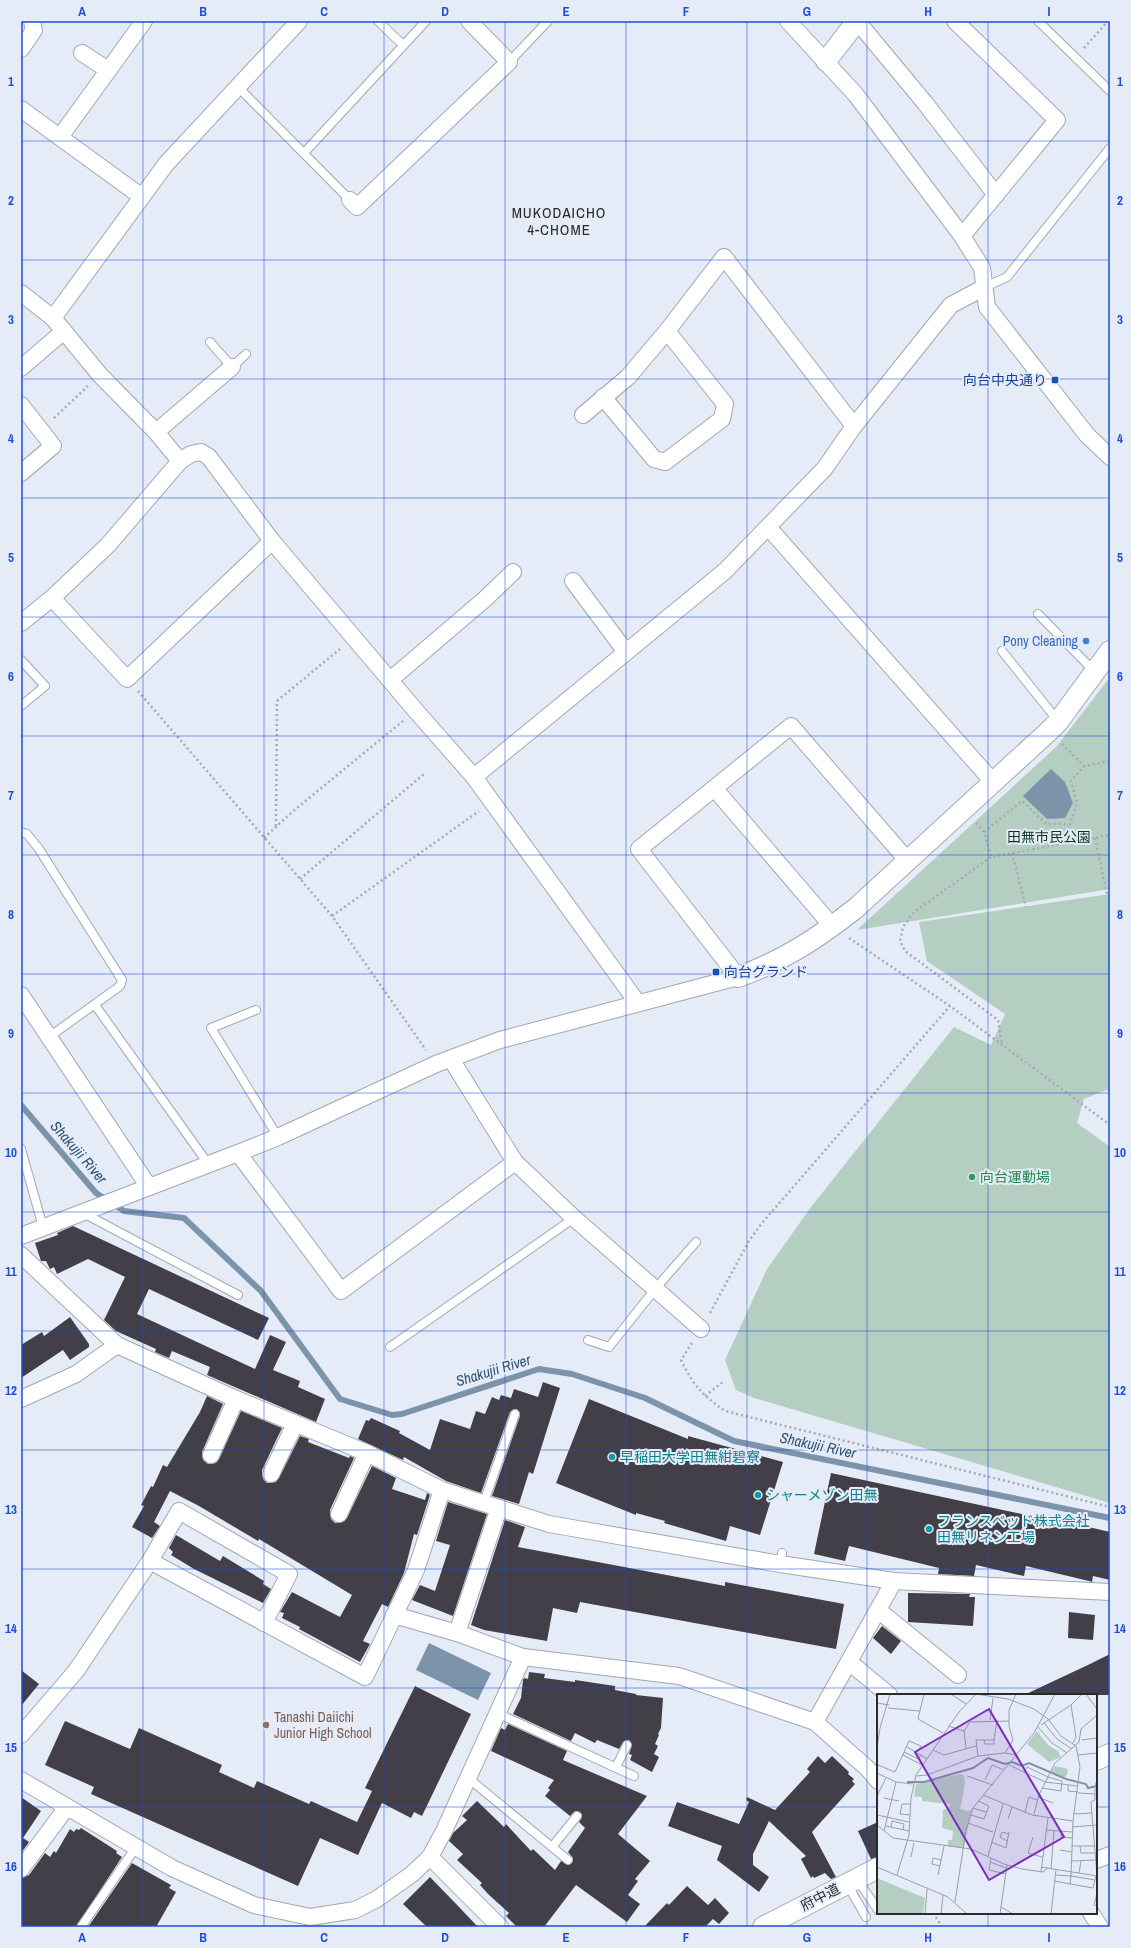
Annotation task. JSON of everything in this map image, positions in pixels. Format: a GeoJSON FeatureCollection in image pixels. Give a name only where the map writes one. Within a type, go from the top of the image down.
{"type":"FeatureCollection","features":[{"type":"Feature","properties":{"kind":"street"},"geometry":{"type":"LineString","coordinates":[[21,49],[34,30],[32,21]]}},
{"type":"Feature","properties":{"kind":"street"},"geometry":{"type":"LineString","coordinates":[[60,137],[144,21]]}},
{"type":"Feature","properties":{"kind":"street"},"geometry":{"type":"LineString","coordinates":[[53,318],[166,164],[299,21]]}},
{"type":"Feature","properties":{"kind":"street"},"geometry":{"type":"LineString","coordinates":[[350,200],[357,207],[509,62],[469,21]]}},
{"type":"Feature","properties":{"kind":"street"},"geometry":{"type":"LineString","coordinates":[[788,21],[856,95],[962,236],[982,268],[983,288],[987,307],[1087,435],[1110,457]]}},
{"type":"Feature","properties":{"kind":"street"},"geometry":{"type":"LineString","coordinates":[[826,61],[857,21],[925,103],[996,195]]}},
{"type":"Feature","properties":{"kind":"street"},"geometry":{"type":"LineString","coordinates":[[955,21],[1057,120],[962,236]]}},
{"type":"Feature","properties":{"kind":"street"},"geometry":{"type":"LineString","coordinates":[[82,53],[108,70]]}},
{"type":"Feature","properties":{"kind":"street"},"geometry":{"type":"LineString","coordinates":[[21,109],[142,197]]}},
{"type":"Feature","properties":{"kind":"street"},"geometry":{"type":"LineString","coordinates":[[583,415],[628,376],[667,332],[724,257],[854,426]]}},
{"type":"Feature","properties":{"kind":"street"},"geometry":{"type":"LineString","coordinates":[[474,776],[725,571],[825,468],[854,426],[951,305],[983,288]]}},
{"type":"Feature","properties":{"kind":"street"},"geometry":{"type":"LineString","coordinates":[[21,293],[53,318],[100,375],[156,432],[180,461]]}},
{"type":"Feature","properties":{"kind":"street"},"geometry":{"type":"LineString","coordinates":[[21,368],[64,331]]}},
{"type":"Feature","properties":{"kind":"street"},"geometry":{"type":"LineString","coordinates":[[604,397],[654,459],[665,462],[722,419],[725,404],[667,332]]}},
{"type":"Feature","properties":{"kind":"street"},"geometry":{"type":"LineString","coordinates":[[156,432],[232,367]]}},
{"type":"Feature","properties":{"kind":"street"},"geometry":{"type":"LineString","coordinates":[[21,405],[53,446],[21,473]]}},
{"type":"Feature","properties":{"kind":"street"},"geometry":{"type":"LineString","coordinates":[[23,618],[52,598],[108,545],[180,461],[191,454],[201,452],[209,457],[272,541],[416,711],[474,776],[637,1002]]}},
{"type":"Feature","properties":{"kind":"street"},"geometry":{"type":"LineString","coordinates":[[768,527],[993,782]]}},
{"type":"Feature","properties":{"kind":"street"},"geometry":{"type":"LineString","coordinates":[[52,598],[127,679],[272,541]]}},
{"type":"Feature","properties":{"kind":"street"},"geometry":{"type":"LineString","coordinates":[[390,680],[486,600],[513,572]]}},
{"type":"Feature","properties":{"kind":"street"},"geometry":{"type":"LineString","coordinates":[[573,580],[626,652]]}},
{"type":"Feature","properties":{"kind":"street"},"geometry":{"type":"LineString","coordinates":[[21,1236],[209,1165],[278,1137],[436,1064],[500,1040],[637,1002],[691,990],[738,977],[766,967],[832,926],[908,861],[1054,726],[1096,672],[1110,651]]}},
{"type":"Feature","properties":{"kind":"street"},"geometry":{"type":"LineString","coordinates":[[738,977],[640,849],[791,726],[908,861]]}},
{"type":"Feature","properties":{"kind":"street"},"geometry":{"type":"LineString","coordinates":[[715,789],[832,926]]}},
{"type":"Feature","properties":{"kind":"street"},"geometry":{"type":"LineString","coordinates":[[21,996],[149,1187]]}},
{"type":"Feature","properties":{"kind":"street"},"geometry":{"type":"LineString","coordinates":[[451,1059],[515,1162],[574,1218],[656,1288],[701,1329]]}},
{"type":"Feature","properties":{"kind":"street"},"geometry":{"type":"LineString","coordinates":[[238,1153],[341,1291],[515,1162]]}},
{"type":"Feature","properties":{"kind":"street"},"geometry":{"type":"LineString","coordinates":[[21,1256],[117,1345],[236,1399],[367,1453],[442,1490],[549,1524],[781,1558],[894,1581],[1110,1592]]}},
{"type":"Feature","properties":{"kind":"street"},"geometry":{"type":"LineString","coordinates":[[21,1399],[76,1374],[117,1345]]}},
{"type":"Feature","properties":{"kind":"street"},"geometry":{"type":"LineString","coordinates":[[211,1455],[236,1399]]}},
{"type":"Feature","properties":{"kind":"street"},"geometry":{"type":"LineString","coordinates":[[271,1474],[295,1424]]}},
{"type":"Feature","properties":{"kind":"street"},"geometry":{"type":"LineString","coordinates":[[339,1514],[367,1453]]}},
{"type":"Feature","properties":{"kind":"street"},"geometry":{"type":"LineString","coordinates":[[150,1561],[365,1677],[416,1570],[442,1490]]}},
{"type":"Feature","properties":{"kind":"street"},"geometry":{"type":"LineString","coordinates":[[457,1633],[492,1505]]}},
{"type":"Feature","properties":{"kind":"street"},"geometry":{"type":"LineString","coordinates":[[21,1735],[76,1671],[150,1561],[179,1511],[289,1574],[264,1623]]}},
{"type":"Feature","properties":{"kind":"street"},"geometry":{"type":"LineString","coordinates":[[815,1722],[894,1581]]}},
{"type":"Feature","properties":{"kind":"street"},"geometry":{"type":"LineString","coordinates":[[878,1610],[958,1675]]}},
{"type":"Feature","properties":{"kind":"street"},"geometry":{"type":"LineString","coordinates":[[394,1615],[457,1633],[523,1657],[679,1676],[815,1722],[868,1769],[877,1780]]}},
{"type":"Feature","properties":{"kind":"street"},"geometry":{"type":"LineString","coordinates":[[21,1780],[172,1868],[254,1905],[310,1917],[355,1910],[377,1900],[412,1874],[430,1857],[444,1831],[523,1657]]}},
{"type":"Feature","properties":{"kind":"street"},"geometry":{"type":"LineString","coordinates":[[849,1662],[888,1694]]}},
{"type":"Feature","properties":{"kind":"street"},"geometry":{"type":"LineString","coordinates":[[1097,1760],[1110,1754]]}},
{"type":"Feature","properties":{"kind":"street"},"geometry":{"type":"LineString","coordinates":[[21,1869],[67,1807]]}},
{"type":"Feature","properties":{"kind":"street"},"geometry":{"type":"LineString","coordinates":[[1097,1860],[1110,1855]]}},
{"type":"Feature","properties":{"kind":"street"},"geometry":{"type":"LineString","coordinates":[[430,1857],[500,1927]]}},
{"type":"Feature","properties":{"kind":"street","name":"府中道"},"geometry":{"type":"LineString","coordinates":[[763,1927],[877,1868]]}},
{"type":"Feature","properties":{"kind":"street"},"geometry":{"type":"LineString","coordinates":[[1092,1914],[1100,1927]]}},
{"type":"Feature","properties":{"kind":"lane"},"geometry":{"type":"LineString","coordinates":[[378,21],[403,45]]}},
{"type":"Feature","properties":{"kind":"lane"},"geometry":{"type":"LineString","coordinates":[[304,152],[426,21]]}},
{"type":"Feature","properties":{"kind":"lane"},"geometry":{"type":"LineString","coordinates":[[509,62],[548,21]]}},
{"type":"Feature","properties":{"kind":"lane"},"geometry":{"type":"LineString","coordinates":[[1038,21],[1110,91]]}},
{"type":"Feature","properties":{"kind":"lane"},"geometry":{"type":"LineString","coordinates":[[238,87],[350,200]]}},
{"type":"Feature","properties":{"kind":"lane"},"geometry":{"type":"LineString","coordinates":[[983,288],[1007,277],[1110,148]]}},
{"type":"Feature","properties":{"kind":"lane"},"geometry":{"type":"LineString","coordinates":[[210,342],[232,367],[246,354]]}},
{"type":"Feature","properties":{"kind":"lane"},"geometry":{"type":"LineString","coordinates":[[1038,614],[1096,672]]}},
{"type":"Feature","properties":{"kind":"lane"},"geometry":{"type":"LineString","coordinates":[[1002,651],[1054,726]]}},
{"type":"Feature","properties":{"kind":"lane"},"geometry":{"type":"LineString","coordinates":[[21,660],[45,686],[21,706]]}},
{"type":"Feature","properties":{"kind":"lane"},"geometry":{"type":"LineString","coordinates":[[21,832],[27,834],[39,849],[122,980],[120,986],[49,1038]]}},
{"type":"Feature","properties":{"kind":"lane"},"geometry":{"type":"LineString","coordinates":[[95,1005],[209,1165]]}},
{"type":"Feature","properties":{"kind":"lane"},"geometry":{"type":"LineString","coordinates":[[256,1010],[211,1028],[278,1137]]}},
{"type":"Feature","properties":{"kind":"lane"},"geometry":{"type":"LineString","coordinates":[[21,1149],[43,1228]]}},
{"type":"Feature","properties":{"kind":"lane"},"geometry":{"type":"LineString","coordinates":[[89,1211],[238,1295]]}},
{"type":"Feature","properties":{"kind":"lane"},"geometry":{"type":"LineString","coordinates":[[390,1348],[574,1218]]}},
{"type":"Feature","properties":{"kind":"lane"},"geometry":{"type":"LineString","coordinates":[[588,1340],[609,1347],[656,1288],[696,1242]]}},
{"type":"Feature","properties":{"kind":"lane"},"geometry":{"type":"LineString","coordinates":[[492,1505],[515,1414]]}},
{"type":"Feature","properties":{"kind":"lane"},"geometry":{"type":"LineString","coordinates":[[497,1713],[634,1776]]}},
{"type":"Feature","properties":{"kind":"lane"},"geometry":{"type":"LineString","coordinates":[[616,1767],[626,1745]]}},
{"type":"Feature","properties":{"kind":"lane"},"geometry":{"type":"LineString","coordinates":[[468,1778],[568,1860]]}},
{"type":"Feature","properties":{"kind":"lane"},"geometry":{"type":"LineString","coordinates":[[552,1847],[577,1816]]}},
{"type":"Feature","properties":{"kind":"lane"},"geometry":{"type":"LineString","coordinates":[[81,1927],[136,1847]]}},
{"type":"Feature","properties":{"kind":"lane"},"geometry":{"type":"LineString","coordinates":[[852,1881],[877,1909]]}},
{"type":"Feature","properties":{"kind":"lane"},"geometry":{"type":"LineString","coordinates":[[852,1881],[863,1919],[877,1911]]}},
{"type":"Feature","properties":{"kind":"path"},"geometry":{"type":"LineString","coordinates":[[1076,58],[1108,21]]}},
{"type":"Feature","properties":{"kind":"path"},"geometry":{"type":"LineString","coordinates":[[40,430],[100,375]]}},
{"type":"Feature","properties":{"kind":"path"},"geometry":{"type":"LineString","coordinates":[[276,826],[277,701],[354,638]]}},
{"type":"Feature","properties":{"kind":"path"},"geometry":{"type":"LineString","coordinates":[[127,679],[332,916],[436,1064]]}},
{"type":"Feature","properties":{"kind":"path"},"geometry":{"type":"LineString","coordinates":[[264,838],[276,826],[416,711]]}},
{"type":"Feature","properties":{"kind":"path"},"geometry":{"type":"LineString","coordinates":[[1054,726],[1084,766]]}},
{"type":"Feature","properties":{"kind":"path"},"geometry":{"type":"LineString","coordinates":[[984,832],[1022,802],[1046,824],[1070,824],[1077,803],[1071,781],[1084,766],[1110,761]]}},
{"type":"Feature","properties":{"kind":"path"},"geometry":{"type":"LineString","coordinates":[[300,879],[424,774]]}},
{"type":"Feature","properties":{"kind":"path"},"geometry":{"type":"LineString","coordinates":[[332,916],[492,802]]}},
{"type":"Feature","properties":{"kind":"path"},"geometry":{"type":"LineString","coordinates":[[964,809],[984,832],[991,857]]}},
{"type":"Feature","properties":{"kind":"path"},"geometry":{"type":"LineString","coordinates":[[1002,1045],[998,1020],[905,951],[900,941],[903,928],[913,913],[991,857],[1110,835]]}},
{"type":"Feature","properties":{"kind":"path"},"geometry":{"type":"LineString","coordinates":[[1095,838],[1107,894]]}},
{"type":"Feature","properties":{"kind":"path"},"geometry":{"type":"LineString","coordinates":[[1012,853],[1026,906]]}},
{"type":"Feature","properties":{"kind":"path"},"geometry":{"type":"LineString","coordinates":[[832,926],[950,1006],[1110,1125]]}},
{"type":"Feature","properties":{"kind":"path"},"geometry":{"type":"LineString","coordinates":[[950,1006],[762,1223],[749,1241],[701,1329],[682,1360],[691,1381],[705,1396],[725,1411],[1110,1507]]}},
{"type":"Feature","properties":{"kind":"path"},"geometry":{"type":"LineString","coordinates":[[705,1396],[724,1381]]}},
{"type":"Feature","properties":{"kind":"path"},"geometry":{"type":"LineString","coordinates":[[934,1914],[942,1927]]}},
{"type":"Feature","properties":{"kind":"green space","name":"田無市民公園"},"geometry":{"type":"Polygon","coordinates":[[[1110,677],[1110,889],[857,930],[1057,746],[1110,677]]]}},
{"type":"Feature","properties":{"kind":"green space","name":"向台運動場"},"geometry":{"type":"Polygon","coordinates":[[[1110,894],[1110,1092],[1106,1090],[1084,1099],[1077,1123],[1110,1147],[1110,1503],[754,1398],[736,1390],[725,1360],[767,1269],[811,1207],[954,1027],[991,1045],[1005,1014],[927,961],[919,922],[1110,894]]]}},
{"type":"Feature","properties":{"kind":"water"},"geometry":{"type":"Polygon","coordinates":[[[1051,769],[1065,782],[1073,803],[1065,818],[1047,819],[1023,796],[1051,769]]]}},
{"type":"Feature","properties":{"kind":"water"},"geometry":{"type":"Polygon","coordinates":[[[429,1643],[491,1673],[478,1700],[416,1670],[429,1643]]]}},
{"type":"Feature","properties":{"kind":"building"},"geometry":{"type":"Polygon","coordinates":[[[73,1226],[269,1318],[258,1340],[149,1289],[137,1314],[255,1369],[270,1335],[286,1342],[273,1370],[300,1381],[298,1387],[325,1399],[316,1422],[207,1375],[210,1367],[172,1351],[169,1358],[155,1352],[156,1349],[116,1331],[104,1320],[125,1277],[88,1259],[57,1274],[54,1267],[50,1269],[46,1261],[41,1261],[35,1243],[58,1235],[57,1233],[73,1226]]]}},
{"type":"Feature","properties":{"kind":"building"},"geometry":{"type":"Polygon","coordinates":[[[70,1317],[89,1344],[89,1347],[70,1360],[63,1350],[21,1378],[21,1345],[42,1332],[44,1336],[70,1317]]]}},
{"type":"Feature","properties":{"kind":"building"},"geometry":{"type":"Polygon","coordinates":[[[543,1382],[560,1388],[533,1474],[529,1472],[519,1504],[492,1496],[520,1416],[517,1409],[510,1412],[481,1493],[446,1481],[404,1457],[403,1460],[358,1439],[366,1420],[369,1421],[371,1418],[400,1431],[399,1433],[430,1450],[440,1419],[470,1429],[476,1411],[485,1414],[492,1397],[499,1400],[501,1395],[511,1398],[514,1389],[538,1397],[543,1382]]]}},
{"type":"Feature","properties":{"kind":"building"},"geometry":{"type":"Polygon","coordinates":[[[207,1396],[223,1404],[202,1452],[203,1460],[208,1464],[216,1463],[219,1459],[241,1411],[282,1428],[262,1470],[263,1479],[267,1483],[276,1482],[279,1478],[300,1436],[309,1439],[308,1442],[349,1458],[350,1456],[354,1458],[330,1510],[331,1519],[335,1523],[340,1523],[347,1518],[372,1466],[396,1478],[392,1489],[425,1500],[427,1493],[430,1495],[417,1535],[414,1534],[404,1573],[388,1607],[382,1604],[363,1641],[370,1644],[360,1662],[299,1629],[300,1627],[282,1618],[284,1613],[280,1612],[292,1592],[340,1617],[352,1595],[259,1539],[258,1541],[199,1506],[170,1491],[154,1522],[160,1526],[152,1538],[132,1527],[144,1506],[141,1505],[151,1486],[153,1487],[163,1465],[167,1467],[200,1412],[207,1396]]]}},
{"type":"Feature","properties":{"kind":"building"},"geometry":{"type":"Polygon","coordinates":[[[589,1399],[688,1439],[688,1436],[783,1462],[760,1535],[730,1526],[726,1541],[664,1523],[665,1521],[636,1513],[636,1515],[556,1483],[589,1399]]]}},
{"type":"Feature","properties":{"kind":"building","name":"フランスベッド株式会社 田無リネン工場"},"geometry":{"type":"Polygon","coordinates":[[[831,1473],[1050,1520],[1050,1518],[1110,1532],[1110,1580],[1093,1576],[1092,1582],[1026,1566],[1024,1576],[976,1565],[974,1576],[938,1574],[939,1568],[849,1546],[845,1561],[814,1554],[831,1473]]]}},
{"type":"Feature","properties":{"kind":"building"},"geometry":{"type":"Polygon","coordinates":[[[448,1502],[487,1514],[453,1616],[412,1600],[420,1585],[435,1591],[450,1545],[436,1541],[448,1502]]]}},
{"type":"Feature","properties":{"kind":"building"},"geometry":{"type":"Polygon","coordinates":[[[505,1520],[525,1527],[518,1547],[725,1586],[725,1582],[844,1604],[836,1649],[580,1602],[577,1613],[553,1608],[547,1641],[484,1630],[471,1625],[505,1520]]]}},
{"type":"Feature","properties":{"kind":"building"},"geometry":{"type":"Polygon","coordinates":[[[176,1535],[220,1561],[223,1556],[264,1581],[263,1584],[271,1589],[263,1603],[194,1569],[171,1555],[173,1552],[169,1548],[176,1535]]]}},
{"type":"Feature","properties":{"kind":"building"},"geometry":{"type":"Polygon","coordinates":[[[908,1593],[970,1594],[969,1597],[975,1597],[973,1626],[908,1622],[908,1593]]]}},
{"type":"Feature","properties":{"kind":"building"},"geometry":{"type":"Polygon","coordinates":[[[1069,1612],[1095,1615],[1093,1640],[1068,1638],[1069,1612]]]}},
{"type":"Feature","properties":{"kind":"building"},"geometry":{"type":"Polygon","coordinates":[[[882,1626],[901,1641],[891,1654],[873,1638],[882,1626]]]}},
{"type":"Feature","properties":{"kind":"building"},"geometry":{"type":"Polygon","coordinates":[[[1110,1654],[1110,1695],[1026,1694],[1110,1654]]]}},
{"type":"Feature","properties":{"kind":"building"},"geometry":{"type":"Polygon","coordinates":[[[21,1670],[39,1684],[21,1706],[21,1670]]]}},
{"type":"Feature","properties":{"kind":"building"},"geometry":{"type":"Polygon","coordinates":[[[529,1672],[545,1674],[544,1678],[575,1682],[575,1680],[615,1686],[615,1690],[636,1695],[663,1698],[661,1728],[655,1744],[658,1746],[654,1754],[659,1757],[652,1772],[630,1760],[632,1755],[629,1754],[632,1745],[629,1740],[624,1741],[619,1749],[597,1740],[595,1743],[575,1733],[571,1741],[513,1714],[521,1698],[523,1680],[524,1678],[528,1679],[529,1672]]]}},
{"type":"Feature","properties":{"kind":"building"},"geometry":{"type":"Polygon","coordinates":[[[415,1686],[471,1714],[422,1816],[414,1812],[411,1818],[382,1803],[358,1855],[320,1838],[298,1886],[91,1794],[94,1787],[45,1765],[65,1721],[130,1749],[139,1728],[222,1765],[219,1772],[254,1788],[257,1781],[309,1804],[311,1801],[357,1822],[372,1791],[365,1788],[415,1686]]]}},
{"type":"Feature","properties":{"kind":"building"},"geometry":{"type":"Polygon","coordinates":[[[508,1724],[567,1751],[563,1760],[647,1796],[618,1834],[650,1861],[635,1879],[638,1881],[628,1895],[640,1904],[627,1922],[576,1885],[544,1927],[517,1927],[506,1916],[509,1913],[488,1894],[480,1885],[482,1883],[457,1860],[463,1854],[449,1841],[453,1833],[467,1820],[462,1816],[477,1801],[504,1827],[506,1824],[531,1851],[533,1849],[555,1870],[561,1861],[568,1865],[573,1861],[573,1858],[568,1852],[585,1828],[579,1822],[582,1814],[575,1811],[570,1816],[545,1796],[550,1790],[548,1788],[554,1780],[491,1751],[501,1728],[505,1730],[508,1724]]]}},
{"type":"Feature","properties":{"kind":"building"},"geometry":{"type":"Polygon","coordinates":[[[818,1756],[825,1763],[832,1756],[849,1772],[848,1774],[854,1779],[852,1781],[855,1784],[812,1832],[836,1877],[831,1879],[825,1873],[814,1878],[813,1876],[811,1878],[801,1859],[806,1856],[769,1821],[753,1854],[753,1865],[769,1877],[759,1892],[717,1860],[722,1846],[668,1826],[677,1802],[739,1824],[749,1802],[746,1800],[747,1797],[775,1810],[810,1772],[807,1769],[818,1756]]]}},
{"type":"Feature","properties":{"kind":"building"},"geometry":{"type":"Polygon","coordinates":[[[21,1797],[41,1811],[23,1838],[29,1842],[21,1853],[21,1797]]]}},
{"type":"Feature","properties":{"kind":"building"},"geometry":{"type":"Polygon","coordinates":[[[877,1822],[877,1857],[871,1859],[858,1831],[877,1822]]]}},
{"type":"Feature","properties":{"kind":"building"},"geometry":{"type":"Polygon","coordinates":[[[81,1828],[117,1851],[116,1853],[122,1857],[76,1927],[21,1927],[21,1878],[29,1875],[45,1853],[50,1857],[54,1851],[56,1853],[70,1829],[74,1832],[76,1829],[79,1830],[81,1828]]]}},
{"type":"Feature","properties":{"kind":"building"},"geometry":{"type":"Polygon","coordinates":[[[132,1863],[171,1885],[169,1888],[176,1892],[156,1927],[88,1927],[132,1863]]]}},
{"type":"Feature","properties":{"kind":"building"},"geometry":{"type":"Polygon","coordinates":[[[430,1877],[478,1927],[427,1927],[403,1904],[430,1877]]]}},
{"type":"Feature","properties":{"kind":"building"},"geometry":{"type":"Polygon","coordinates":[[[687,1886],[708,1905],[715,1898],[729,1913],[719,1924],[713,1919],[705,1927],[644,1927],[667,1903],[669,1905],[687,1886]]]}},
{"type":"Feature","properties":{"kind":"waterway","name":"Shakujii River"},"geometry":{"type":"LineString","coordinates":[[21,1105],[96,1193],[124,1211],[184,1218],[261,1291],[340,1399],[392,1415],[402,1414],[539,1369],[572,1374],[645,1398],[734,1441],[1110,1518]]}},
{"type":"Feature","properties":{"kind":"place","name":"向台中央通り"},"geometry":{"type":"Point","coordinates":[1055,380]}},
{"type":"Feature","properties":{"kind":"place","name":"Pony Cleaning"},"geometry":{"type":"Point","coordinates":[1086,641]}},
{"type":"Feature","properties":{"kind":"place","name":"向台グランド"},"geometry":{"type":"Point","coordinates":[716,972]}},
{"type":"Feature","properties":{"kind":"place","name":"向台運動場"},"geometry":{"type":"Point","coordinates":[972,1177]}},
{"type":"Feature","properties":{"kind":"place","name":"早稲田大学田無紺碧寮"},"geometry":{"type":"Point","coordinates":[612,1457]}},
{"type":"Feature","properties":{"kind":"place","name":"シャーメゾン田無"},"geometry":{"type":"Point","coordinates":[758,1495]}},
{"type":"Feature","properties":{"kind":"place","name":"フランスベッド株式会社 田無リネン工場"},"geometry":{"type":"Point","coordinates":[929,1529]}},
{"type":"Feature","properties":{"kind":"place","name":"Tanashi Daiichi Junior High School"},"geometry":{"type":"Point","coordinates":[266,1725]}},
{"type":"Feature","properties":{"kind":"district","name":"MUKODAICHO 4-CHOME"},"geometry":{"type":"Point","coordinates":[559,220]}}]}
